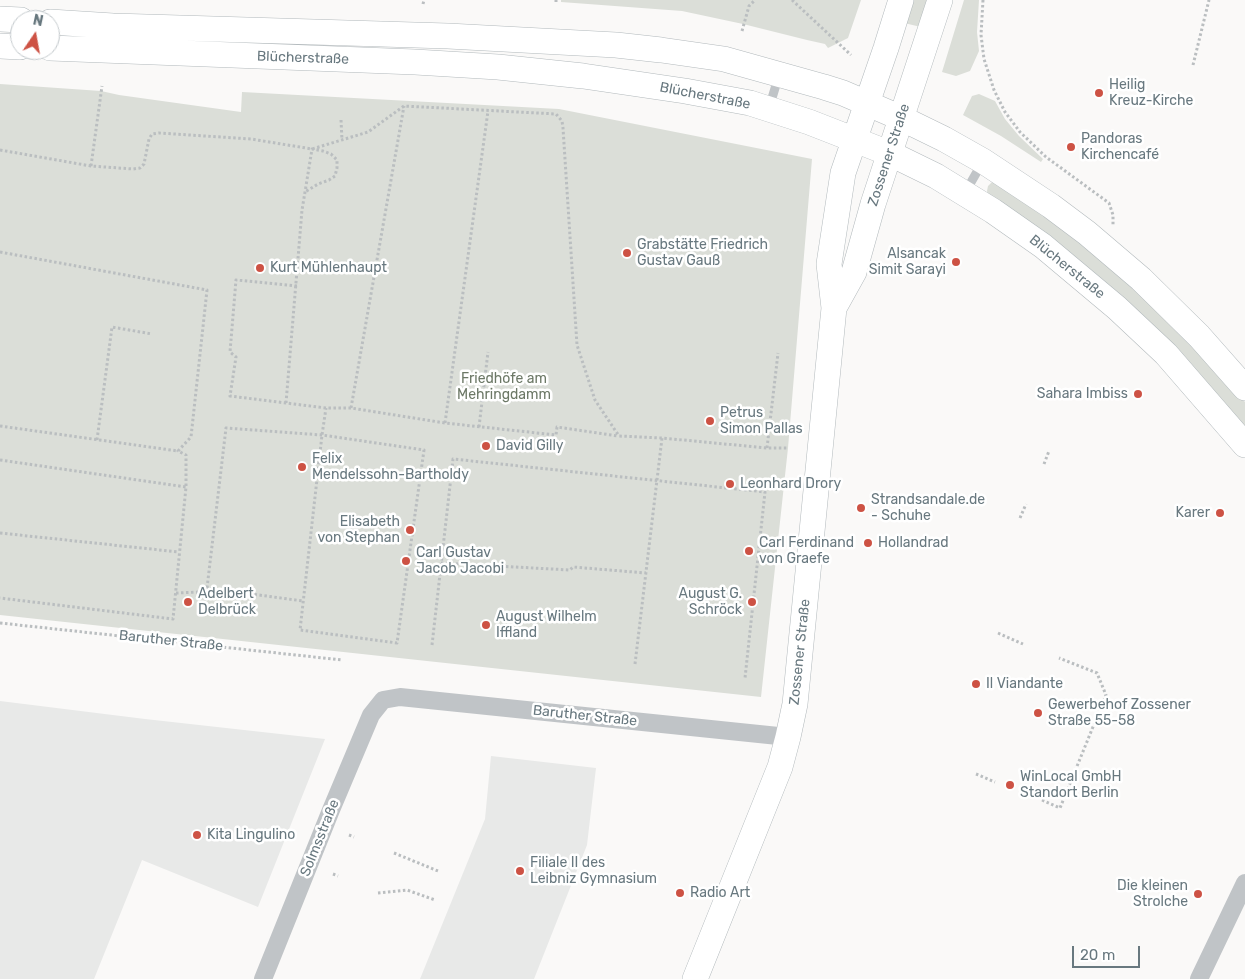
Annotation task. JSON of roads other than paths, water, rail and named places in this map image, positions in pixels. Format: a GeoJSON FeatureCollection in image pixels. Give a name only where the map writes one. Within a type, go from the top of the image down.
{"type":"FeatureCollection","features":[{"type":"Feature","properties":{"kind":"main road","name":"Zossener Straße"},"geometry":{"type":"LineString","coordinates":[[695,979],[780,766],[795,704],[834,308],[829,264],[843,173],[901,0]]}},
{"type":"Feature","properties":{"kind":"main road","name":"Zossener Straße"},"geometry":{"type":"LineString","coordinates":[[834,308],[854,272],[873,204],[940,0]]}},
{"type":"Feature","properties":{"kind":"main road","name":"Blücherstraße"},"geometry":{"type":"LineString","coordinates":[[60,23],[113,26],[448,36],[616,45],[704,56],[779,74],[842,93],[901,118],[983,161],[1051,206],[1113,255],[1168,305],[1199,336],[1245,388]]}},
{"type":"Feature","properties":{"kind":"main road","name":"Blücherstraße"},"geometry":{"type":"LineString","coordinates":[[60,48],[415,62],[498,68],[628,82],[726,98],[769,109],[855,138],[936,176],[965,193],[1043,246],[1117,308],[1166,354],[1245,445]]}},
{"type":"Feature","properties":{"kind":"street","name":"Baruther Straße"},"geometry":{"type":"LineString","coordinates":[[382,700],[400,697],[788,737]]}},
{"type":"Feature","properties":{"kind":"street","name":"Solmsstraße"},"geometry":{"type":"LineString","coordinates":[[263,979],[330,810],[371,715],[382,700]]}},
{"type":"Feature","properties":{"kind":"street"},"geometry":{"type":"LineString","coordinates":[[1200,979],[1245,882]]}},
{"type":"Feature","properties":{"kind":"lane"},"geometry":{"type":"LineString","coordinates":[[769,109],[779,74]]}},
{"type":"Feature","properties":{"kind":"lane"},"geometry":{"type":"LineString","coordinates":[[965,193],[983,161]]}},
{"type":"Feature","properties":{"kind":"place","name":"Heilig Kreuz-Kirche"},"geometry":{"type":"Point","coordinates":[1099,93]}},
{"type":"Feature","properties":{"kind":"place","name":"Pandoras Kirchencafé"},"geometry":{"type":"Point","coordinates":[1071,147]}},
{"type":"Feature","properties":{"kind":"place","name":"Grabstätte Friedrich Gustav Gauß"},"geometry":{"type":"Point","coordinates":[627,253]}},
{"type":"Feature","properties":{"kind":"place","name":"Alsancak Simit Sarayi"},"geometry":{"type":"Point","coordinates":[956,262]}},
{"type":"Feature","properties":{"kind":"place","name":"Kurt Mühlenhaupt"},"geometry":{"type":"Point","coordinates":[260,268]}},
{"type":"Feature","properties":{"kind":"place","name":"Sahara Imbiss"},"geometry":{"type":"Point","coordinates":[1138,394]}},
{"type":"Feature","properties":{"kind":"place","name":"Petrus Simon Pallas"},"geometry":{"type":"Point","coordinates":[710,421]}},
{"type":"Feature","properties":{"kind":"place","name":"David Gilly"},"geometry":{"type":"Point","coordinates":[486,446]}},
{"type":"Feature","properties":{"kind":"place","name":"Felix Mendelssohn-Bartholdy"},"geometry":{"type":"Point","coordinates":[302,467]}},
{"type":"Feature","properties":{"kind":"place","name":"Leonhard Drory"},"geometry":{"type":"Point","coordinates":[730,484]}},
{"type":"Feature","properties":{"kind":"place","name":"Strandsandale.de - Schuhe"},"geometry":{"type":"Point","coordinates":[861,508]}},
{"type":"Feature","properties":{"kind":"place","name":"Karer"},"geometry":{"type":"Point","coordinates":[1220,513]}},
{"type":"Feature","properties":{"kind":"place","name":"Elisabeth von Stephan"},"geometry":{"type":"Point","coordinates":[410,530]}},
{"type":"Feature","properties":{"kind":"place","name":"Hollandrad"},"geometry":{"type":"Point","coordinates":[868,543]}},
{"type":"Feature","properties":{"kind":"place","name":"Carl Ferdinand von Graefe"},"geometry":{"type":"Point","coordinates":[749,551]}},
{"type":"Feature","properties":{"kind":"place","name":"Carl Gustav Jacob Jacobi"},"geometry":{"type":"Point","coordinates":[406,561]}},
{"type":"Feature","properties":{"kind":"place","name":"Adelbert Delbrück"},"geometry":{"type":"Point","coordinates":[188,602]}},
{"type":"Feature","properties":{"kind":"place","name":"August G. Schröck"},"geometry":{"type":"Point","coordinates":[752,602]}},
{"type":"Feature","properties":{"kind":"place","name":"August Wilhelm Iffland"},"geometry":{"type":"Point","coordinates":[486,625]}},
{"type":"Feature","properties":{"kind":"place","name":"Il Viandante"},"geometry":{"type":"Point","coordinates":[976,684]}},
{"type":"Feature","properties":{"kind":"place","name":"Gewerbehof Zossener Straße 55-58"},"geometry":{"type":"Point","coordinates":[1038,713]}},
{"type":"Feature","properties":{"kind":"place","name":"WinLocal GmbH Standort Berlin"},"geometry":{"type":"Point","coordinates":[1010,785]}},
{"type":"Feature","properties":{"kind":"place","name":"Kita Lingulino"},"geometry":{"type":"Point","coordinates":[197,835]}},
{"type":"Feature","properties":{"kind":"place","name":"Filiale II des Leibniz Gymnasium"},"geometry":{"type":"Point","coordinates":[520,871]}},
{"type":"Feature","properties":{"kind":"place","name":"Radio Art"},"geometry":{"type":"Point","coordinates":[680,893]}},
{"type":"Feature","properties":{"kind":"place","name":"Die kleinen Strolche"},"geometry":{"type":"Point","coordinates":[1198,894]}},
{"type":"Feature","properties":{"kind":"park label","name":"Friedhöfe am Mehringdamm"},"geometry":{"type":"Point","coordinates":[504,388]}}]}
